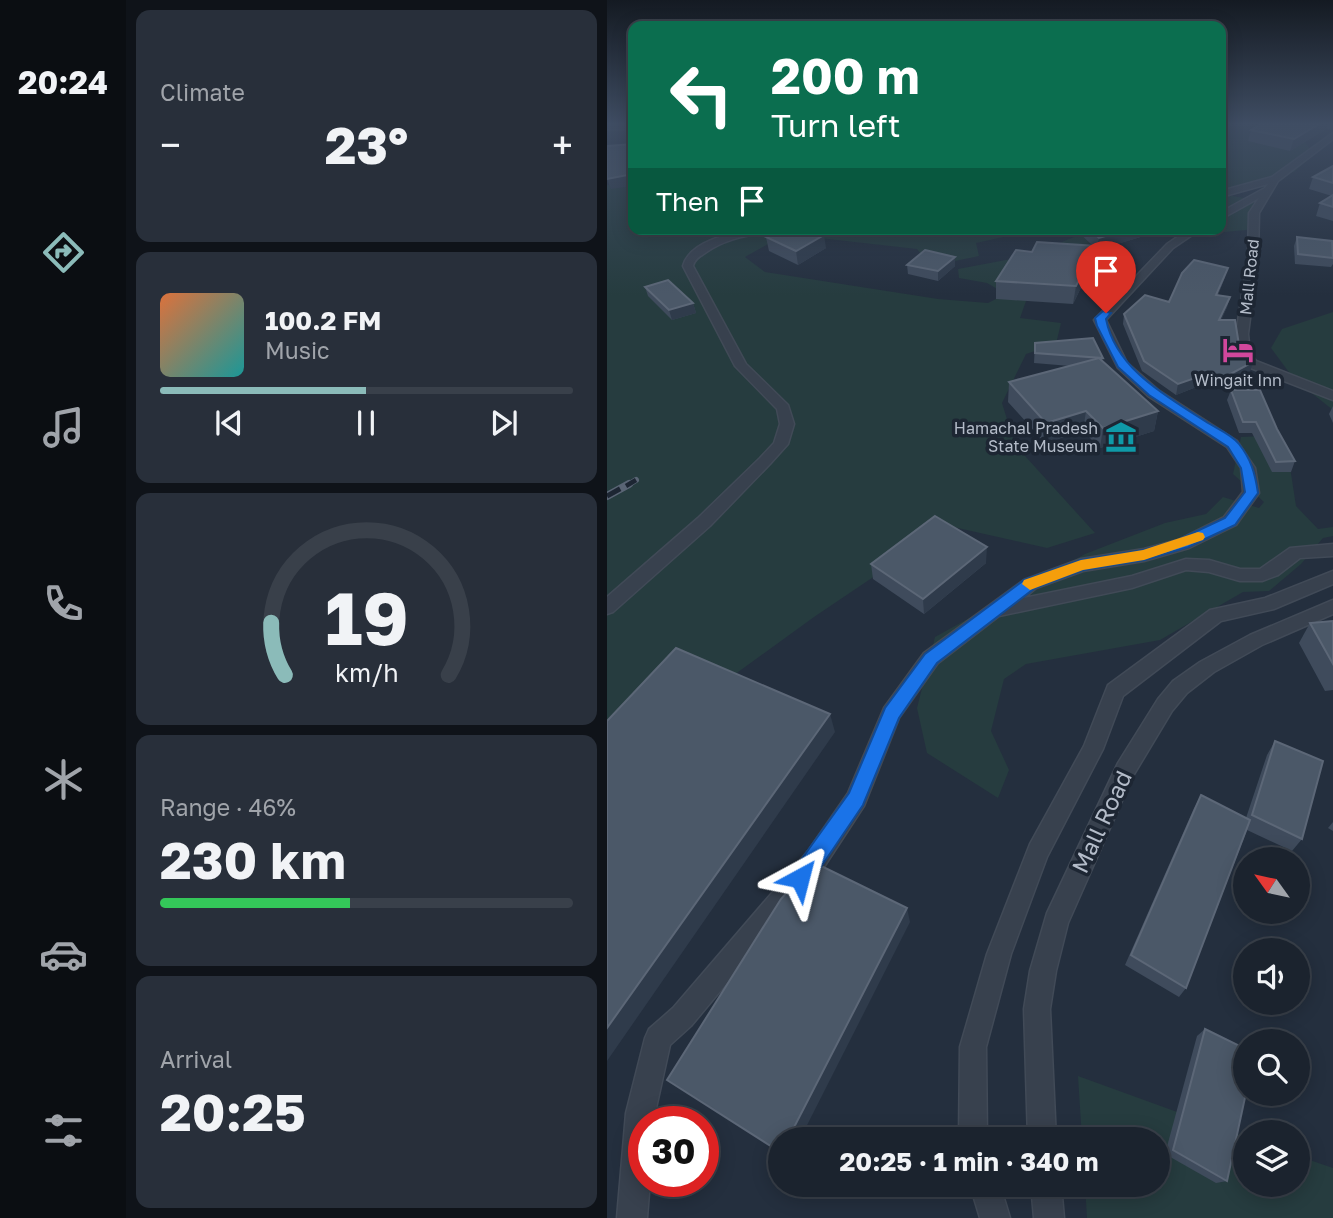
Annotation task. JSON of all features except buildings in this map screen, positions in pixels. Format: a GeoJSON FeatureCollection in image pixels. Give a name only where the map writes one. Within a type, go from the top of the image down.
{"type":"FeatureCollection","features":[{"type":"Feature","properties":{"kind":"street"},"geometry":{"type":"LineString","coordinates":[[1226,193],[1268,181]]}},
{"type":"Feature","properties":{"kind":"street","name":"Mall Road"},"geometry":{"type":"LineString","coordinates":[[1273,181],[1265,191],[1253,220],[1253,256],[1242,334],[1244,353],[1256,367],[1333,396]]}},
{"type":"Feature","properties":{"kind":"street"},"geometry":{"type":"LineString","coordinates":[[1226,213],[1265,191]]}},
{"type":"Feature","properties":{"kind":"street"},"geometry":{"type":"LineString","coordinates":[[607,607],[704,522],[781,444],[787,424],[783,408],[741,366],[688,266],[690,259],[718,240],[742,235]]}},
{"type":"Feature","properties":{"kind":"street"},"geometry":{"type":"LineString","coordinates":[[632,1218],[640,1113],[658,1038],[697,1000],[816,859],[856,799],[891,714],[931,659],[988,613],[1030,584],[1081,565],[1144,555],[1183,544],[1230,521],[1252,493],[1248,468],[1232,444],[1153,393],[1122,365],[1100,320],[1170,246],[1187,235]]}},
{"type":"Feature","properties":{"kind":"street"},"geometry":{"type":"LineString","coordinates":[[988,613],[1045,598],[1131,582],[1191,564],[1209,565],[1235,574],[1256,577],[1282,565],[1296,552],[1333,550]]}},
{"type":"Feature","properties":{"kind":"street"},"geometry":{"type":"LineString","coordinates":[[973,1127],[973,1047],[999,954],[1038,852],[1093,749],[1115,691],[1216,615],[1268,604],[1333,577]]}},
{"type":"Feature","properties":{"kind":"street","name":"Mall Road"},"geometry":{"type":"LineString","coordinates":[[1042,1127],[1037,1009],[1043,971],[1056,922],[1124,770],[1165,705],[1180,687],[1207,667],[1256,640],[1333,606]]}},
{"type":"Feature","properties":{"kind":"street"},"geometry":{"type":"LineString","coordinates":[[989,1197],[995,1218]]}},
{"type":"Feature","properties":{"kind":"street"},"geometry":{"type":"LineString","coordinates":[[1047,1197],[1049,1218]]}},
{"type":"Feature","properties":{"kind":"green space"},"geometry":{"type":"Polygon","coordinates":[[[1226,181],[1262,181],[1226,191],[1226,181]]]}},
{"type":"Feature","properties":{"kind":"green space"},"geometry":{"type":"Polygon","coordinates":[[[607,185],[628,186],[628,235],[1013,235],[976,243],[979,256],[931,266],[917,249],[819,238],[768,244],[745,257],[765,272],[938,299],[988,303],[1006,294],[987,283],[959,278],[958,269],[1048,252],[1080,235],[1118,235],[1084,247],[1080,256],[1094,264],[1031,287],[1020,318],[1061,323],[1056,344],[1026,354],[1002,403],[1015,445],[1095,533],[1047,548],[949,526],[814,617],[680,714],[607,866],[607,185]]]}},
{"type":"Feature","properties":{"kind":"green space"},"geometry":{"type":"Polygon","coordinates":[[[1226,195],[1250,199],[1259,209],[1257,229],[1226,232],[1226,195]]]}},
{"type":"Feature","properties":{"kind":"green space"},"geometry":{"type":"Polygon","coordinates":[[[1333,312],[1333,410],[1294,379],[1271,348],[1282,329],[1333,312]]]}},
{"type":"Feature","properties":{"kind":"green space"},"geometry":{"type":"Polygon","coordinates":[[[1266,436],[1288,454],[1296,506],[1318,529],[1333,527],[1333,536],[1323,538],[1301,564],[1269,591],[1243,592],[1160,640],[1026,664],[1004,679],[991,731],[1009,770],[998,798],[927,753],[917,708],[935,637],[1085,554],[1165,523],[1206,514],[1223,497],[1259,508],[1264,502],[1233,474],[1241,437],[1266,436]]]}},
{"type":"Feature","properties":{"kind":"green space"},"geometry":{"type":"Polygon","coordinates":[[[1078,1076],[1233,1132],[1233,1197],[1310,1197],[1310,1160],[1333,1168],[1333,1218],[1087,1218],[1086,1197],[1170,1197],[1170,1127],[1081,1127],[1078,1076]]]}},
{"type":"Feature","properties":{"kind":"railway"},"geometry":{"type":"LineString","coordinates":[[626,486],[636,480]]}},
{"type":"Feature","properties":{"kind":"railway"},"geometry":{"type":"LineString","coordinates":[[607,496],[629,484]]}},
{"type":"Feature","properties":{"kind":"slow traffic"},"geometry":{"type":"LineString","coordinates":[[1030,584],[1081,565],[1144,555],[1198,537]]}},
{"type":"Feature","properties":{"kind":"place","name":"Wingait Inn"},"geometry":{"type":"Point","coordinates":[1238,350]}},
{"type":"Feature","properties":{"kind":"place","name":"Hamachal Pradesh State Museum"},"geometry":{"type":"Point","coordinates":[1121,437]}},
{"type":"Feature","properties":{"kind":"route"},"geometry":{"type":"LineString","coordinates":[[800,878],[856,799],[891,714],[931,659],[988,613],[1030,584],[1081,565],[1144,555],[1183,544],[1230,521],[1252,493],[1248,468],[1232,444],[1153,393],[1122,365],[1100,320],[1106,313]]}}]}
